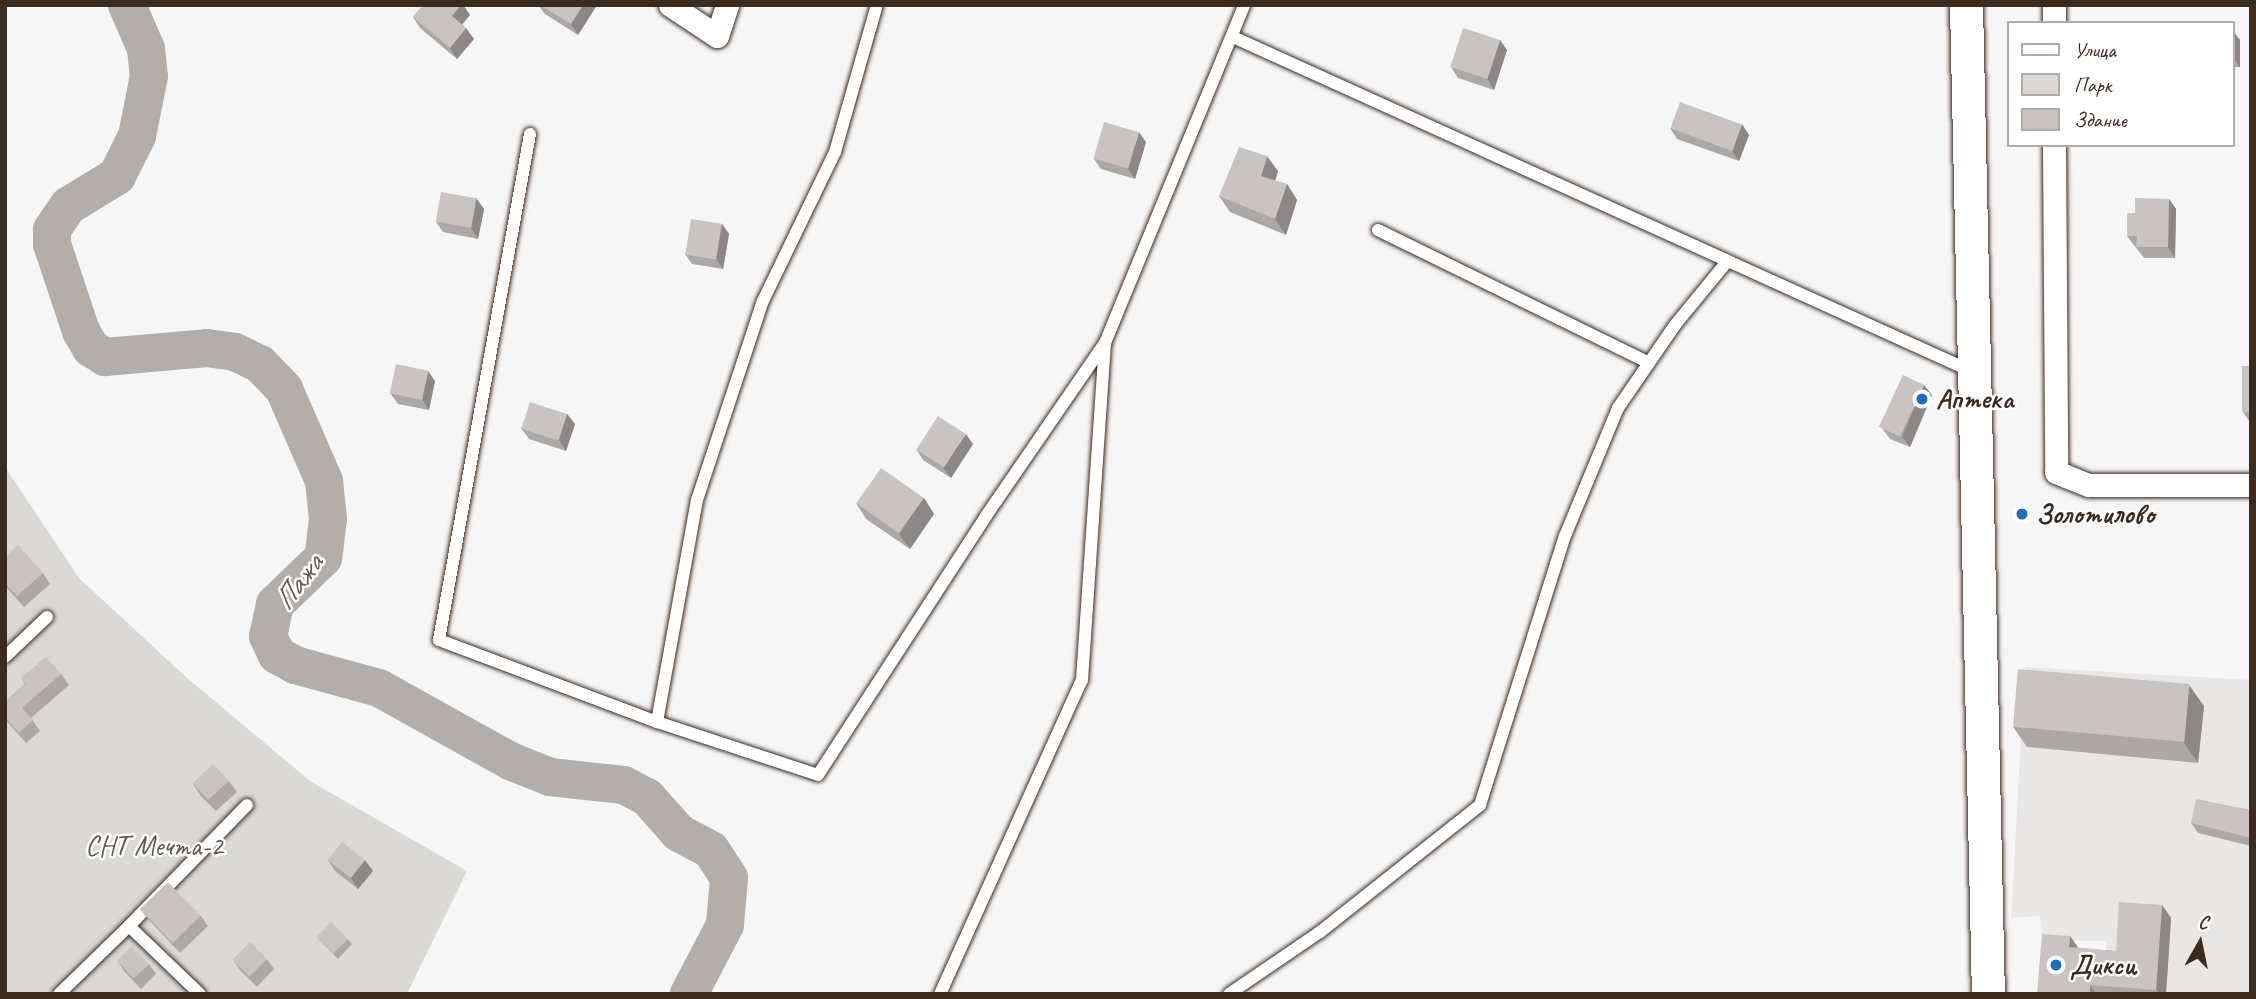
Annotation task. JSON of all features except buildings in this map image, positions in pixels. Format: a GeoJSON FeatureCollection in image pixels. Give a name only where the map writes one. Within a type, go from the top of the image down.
{"type":"FeatureCollection","features":[{"type":"Feature","properties":{"kind":"main road"},"geometry":{"type":"LineString","coordinates":[[1966,5],[1988,994]]}},
{"type":"Feature","properties":{"kind":"street"},"geometry":{"type":"LineString","coordinates":[[670,5],[717,36],[727,5]]}},
{"type":"Feature","properties":{"kind":"street"},"geometry":{"type":"LineString","coordinates":[[2054,147],[2056,472],[2089,485],[2251,485]]}},
{"type":"Feature","properties":{"kind":"lane"},"geometry":{"type":"LineString","coordinates":[[657,722],[697,500],[762,303],[835,152],[877,5]]}},
{"type":"Feature","properties":{"kind":"lane"},"geometry":{"type":"LineString","coordinates":[[530,134],[439,640],[657,722],[818,775],[986,516],[1105,343],[1244,5]]}},
{"type":"Feature","properties":{"kind":"lane"},"geometry":{"type":"LineString","coordinates":[[1233,37],[1726,264],[1975,373]]}},
{"type":"Feature","properties":{"kind":"lane"},"geometry":{"type":"LineString","coordinates":[[1378,230],[1649,363]]}},
{"type":"Feature","properties":{"kind":"lane"},"geometry":{"type":"LineString","coordinates":[[1229,994],[1320,932],[1480,805],[1565,536],[1618,408],[1649,363],[1726,264]]}},
{"type":"Feature","properties":{"kind":"lane"},"geometry":{"type":"LineString","coordinates":[[940,994],[1082,680],[1105,343]]}},
{"type":"Feature","properties":{"kind":"lane"},"geometry":{"type":"LineString","coordinates":[[5,657],[47,617]]}},
{"type":"Feature","properties":{"kind":"lane"},"geometry":{"type":"LineString","coordinates":[[59,994],[247,805]]}},
{"type":"Feature","properties":{"kind":"lane"},"geometry":{"type":"LineString","coordinates":[[129,926],[200,994]]}},
{"type":"Feature","properties":{"kind":"shaded area"},"geometry":{"type":"Polygon","coordinates":[[[2025,667],[2251,680],[2251,994],[2107,994],[2106,941],[2042,940],[2040,916],[2011,918],[2025,667]]]}},
{"type":"Feature","properties":{"kind":"green space","name":"СНТ Мечта-2"},"geometry":{"type":"Polygon","coordinates":[[[5,467],[79,578],[186,677],[310,781],[467,871],[407,994],[5,994],[5,467]]]}},
{"type":"Feature","properties":{"kind":"waterway","name":"Пажа"},"geometry":{"type":"LineString","coordinates":[[127,5],[146,49],[149,76],[137,136],[117,176],[68,206],[52,230],[52,244],[81,331],[91,348],[105,357],[207,348],[235,352],[260,364],[284,389],[324,481],[328,519],[323,558],[275,604],[268,636],[277,655],[295,665],[379,688],[510,761],[550,777],[624,785],[647,797],[679,833],[711,850],[729,878],[725,925],[689,994]]}},
{"type":"Feature","properties":{"kind":"place","name":"Аптека"},"geometry":{"type":"Point","coordinates":[1922,399]}},
{"type":"Feature","properties":{"kind":"place","name":"Золотилово"},"geometry":{"type":"Point","coordinates":[2022,514]}},
{"type":"Feature","properties":{"kind":"place","name":"Дикси"},"geometry":{"type":"Point","coordinates":[2056,965]}}]}
